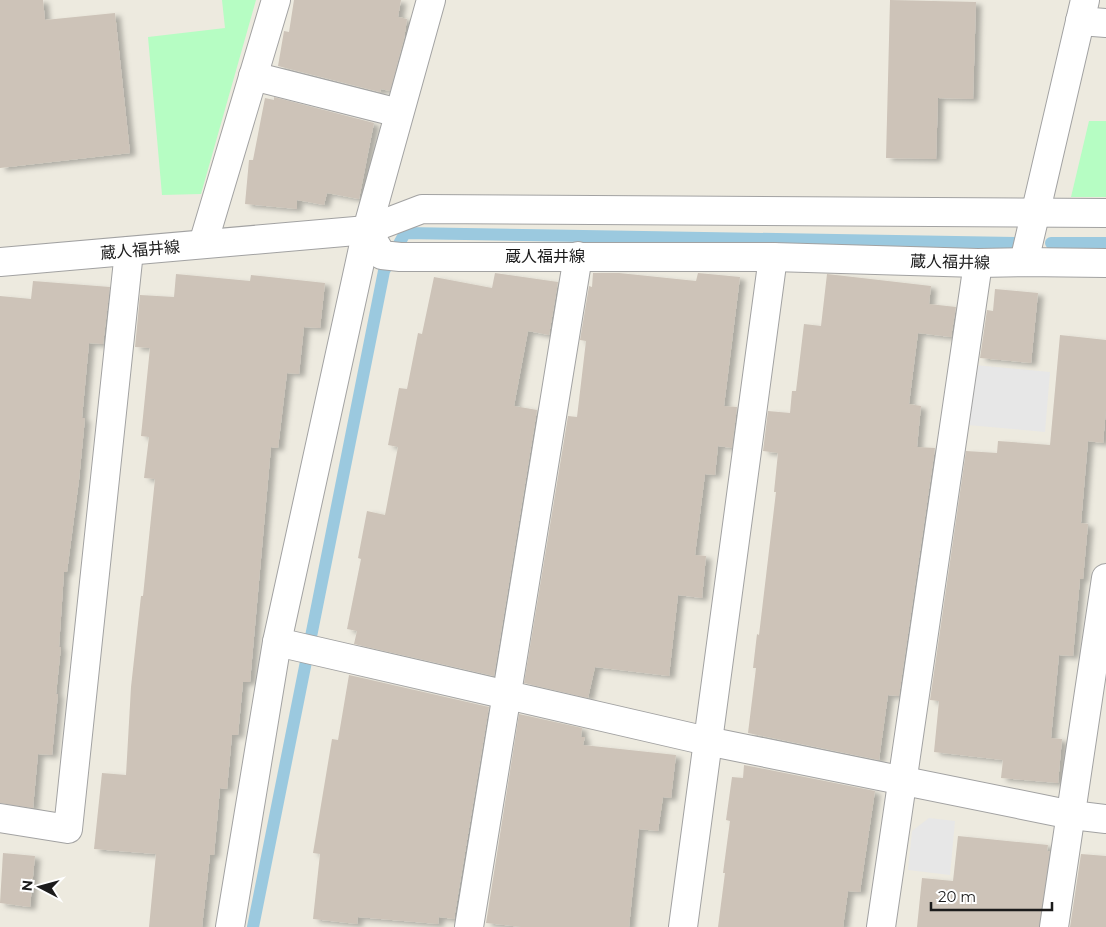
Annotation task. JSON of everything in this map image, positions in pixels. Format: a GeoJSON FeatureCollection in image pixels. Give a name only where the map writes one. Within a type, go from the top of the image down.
{"type":"FeatureCollection","features":[{"type":"Feature","properties":{"kind":"street"},"geometry":{"type":"LineString","coordinates":[[203,244],[276,0]]}},
{"type":"Feature","properties":{"kind":"street"},"geometry":{"type":"LineString","coordinates":[[230,927],[277,642],[367,230],[430,0]]}},
{"type":"Feature","properties":{"kind":"street"},"geometry":{"type":"LineString","coordinates":[[1024,262],[1035,213],[1090,15]]}},
{"type":"Feature","properties":{"kind":"street"},"geometry":{"type":"LineString","coordinates":[[253,76],[399,113]]}},
{"type":"Feature","properties":{"kind":"street"},"geometry":{"type":"LineString","coordinates":[[367,230],[422,210],[1106,213]]}},
{"type":"Feature","properties":{"kind":"street","name":"蔵人福井線"},"geometry":{"type":"LineString","coordinates":[[0,262],[367,230],[391,256],[773,257],[978,263],[1106,263]]}},
{"type":"Feature","properties":{"kind":"street"},"geometry":{"type":"LineString","coordinates":[[0,818],[68,829],[129,251]]}},
{"type":"Feature","properties":{"kind":"street"},"geometry":{"type":"LineString","coordinates":[[469,927],[578,256]]}},
{"type":"Feature","properties":{"kind":"street"},"geometry":{"type":"LineString","coordinates":[[683,927],[773,257]]}},
{"type":"Feature","properties":{"kind":"street"},"geometry":{"type":"LineString","coordinates":[[881,927],[978,263]]}},
{"type":"Feature","properties":{"kind":"street"},"geometry":{"type":"LineString","coordinates":[[1054,927],[1106,578]]}},
{"type":"Feature","properties":{"kind":"street"},"geometry":{"type":"LineString","coordinates":[[277,642],[707,741],[1072,815],[1106,819]]}},
{"type":"Feature","properties":{"kind":"green space"},"geometry":{"type":"Polygon","coordinates":[[[222,0],[256,0],[201,194],[162,195],[148,37],[225,28],[222,0]]]}},
{"type":"Feature","properties":{"kind":"green space"},"geometry":{"type":"Polygon","coordinates":[[[1089,121],[1106,121],[1106,197],[1071,197],[1089,121]]]}},
{"type":"Feature","properties":{"kind":"shaded area"},"geometry":{"type":"Polygon","coordinates":[[[974,365],[1050,372],[1045,432],[968,425],[974,365]]]}},
{"type":"Feature","properties":{"kind":"shaded area"},"geometry":{"type":"Polygon","coordinates":[[[929,818],[955,821],[950,875],[908,870],[912,831],[929,818]]]}},
{"type":"Feature","properties":{"kind":"building"},"geometry":{"type":"Polygon","coordinates":[[[0,0],[43,0],[45,20],[115,13],[130,153],[0,168],[0,0]]]}},
{"type":"Feature","properties":{"kind":"building"},"geometry":{"type":"Polygon","coordinates":[[[294,0],[401,0],[398,17],[407,19],[404,39],[390,91],[381,89],[380,92],[278,66],[284,31],[289,32],[294,0]]]}},
{"type":"Feature","properties":{"kind":"building"},"geometry":{"type":"Polygon","coordinates":[[[890,0],[976,2],[973,99],[938,98],[936,159],[886,158],[890,0]]]}},
{"type":"Feature","properties":{"kind":"building"},"geometry":{"type":"Polygon","coordinates":[[[274,97],[374,123],[359,199],[327,193],[324,205],[297,200],[297,209],[245,204],[249,160],[253,160],[265,98],[274,100],[274,97]]]}},
{"type":"Feature","properties":{"kind":"building"},"geometry":{"type":"Polygon","coordinates":[[[495,273],[558,282],[549,335],[528,331],[514,406],[537,410],[494,676],[354,644],[357,631],[347,629],[361,559],[358,558],[367,511],[385,515],[398,447],[388,445],[399,388],[407,389],[418,333],[422,334],[434,277],[492,288],[495,273]]]}},
{"type":"Feature","properties":{"kind":"building"},"geometry":{"type":"Polygon","coordinates":[[[593,273],[619,273],[696,281],[698,273],[740,277],[724,406],[737,407],[732,448],[718,446],[715,475],[705,474],[695,555],[706,556],[702,598],[678,595],[669,676],[595,667],[588,698],[524,683],[568,416],[577,417],[586,341],[580,340],[589,286],[592,287],[593,273]]]}},
{"type":"Feature","properties":{"kind":"building"},"geometry":{"type":"Polygon","coordinates":[[[176,274],[250,281],[251,275],[325,283],[320,328],[304,327],[299,374],[287,373],[278,448],[271,447],[250,682],[243,682],[238,735],[232,735],[227,789],[220,788],[214,855],[210,855],[202,927],[149,927],[156,854],[94,849],[102,773],[126,775],[131,687],[155,479],[144,478],[149,437],[141,436],[150,348],[135,347],[140,295],[174,297],[176,274]]]}},
{"type":"Feature","properties":{"kind":"building"},"geometry":{"type":"Polygon","coordinates":[[[827,274],[931,286],[929,304],[956,307],[951,337],[918,333],[909,404],[921,406],[917,447],[935,448],[899,696],[888,695],[879,760],[748,733],[756,668],[753,668],[757,634],[759,635],[776,492],[774,492],[778,453],[763,451],[768,411],[790,413],[792,391],[796,391],[804,324],[821,326],[827,274]]]}},
{"type":"Feature","properties":{"kind":"building"},"geometry":{"type":"Polygon","coordinates":[[[33,281],[110,287],[103,344],[89,343],[82,418],[85,418],[79,480],[67,572],[64,572],[59,647],[61,647],[56,694],[58,694],[52,755],[38,754],[33,808],[0,803],[0,296],[31,299],[33,281]]]}},
{"type":"Feature","properties":{"kind":"building"},"geometry":{"type":"Polygon","coordinates":[[[995,289],[1038,293],[1031,363],[980,358],[987,310],[993,311],[995,289]]]}},
{"type":"Feature","properties":{"kind":"building"},"geometry":{"type":"Polygon","coordinates":[[[1060,335],[1106,340],[1106,409],[1103,443],[1088,441],[1081,523],[1088,524],[1083,579],[1080,579],[1073,656],[1059,655],[1051,738],[1062,739],[1058,783],[1001,778],[1003,760],[934,752],[939,701],[930,700],[966,451],[997,453],[998,441],[1050,445],[1060,335]]]}},
{"type":"Feature","properties":{"kind":"building"},"geometry":{"type":"Polygon","coordinates":[[[349,675],[489,707],[454,919],[439,917],[438,924],[358,917],[357,924],[313,919],[320,854],[313,853],[332,739],[338,740],[349,675]]]}},
{"type":"Feature","properties":{"kind":"building"},"geometry":{"type":"Polygon","coordinates":[[[519,714],[582,728],[581,737],[585,737],[583,745],[676,755],[671,798],[663,797],[658,831],[639,829],[629,927],[522,927],[486,923],[519,714]]]}},
{"type":"Feature","properties":{"kind":"building"},"geometry":{"type":"Polygon","coordinates":[[[744,765],[875,791],[860,892],[848,891],[843,927],[718,927],[730,821],[726,820],[732,777],[743,778],[744,765]]]}},
{"type":"Feature","properties":{"kind":"building"},"geometry":{"type":"Polygon","coordinates":[[[958,836],[1048,845],[1047,851],[1050,851],[1039,927],[917,927],[922,878],[953,881],[958,836]]]}},
{"type":"Feature","properties":{"kind":"building"},"geometry":{"type":"Polygon","coordinates":[[[3,853],[35,856],[30,907],[0,903],[3,853]]]}},
{"type":"Feature","properties":{"kind":"building"},"geometry":{"type":"Polygon","coordinates":[[[1081,854],[1106,856],[1106,927],[1070,927],[1081,854]]]}},
{"type":"Feature","properties":{"kind":"waterway"},"geometry":{"type":"LineString","coordinates":[[253,927],[384,271],[405,233],[1015,243]]}},
{"type":"Feature","properties":{"kind":"waterway"},"geometry":{"type":"LineString","coordinates":[[1051,243],[1106,243]]}}]}
